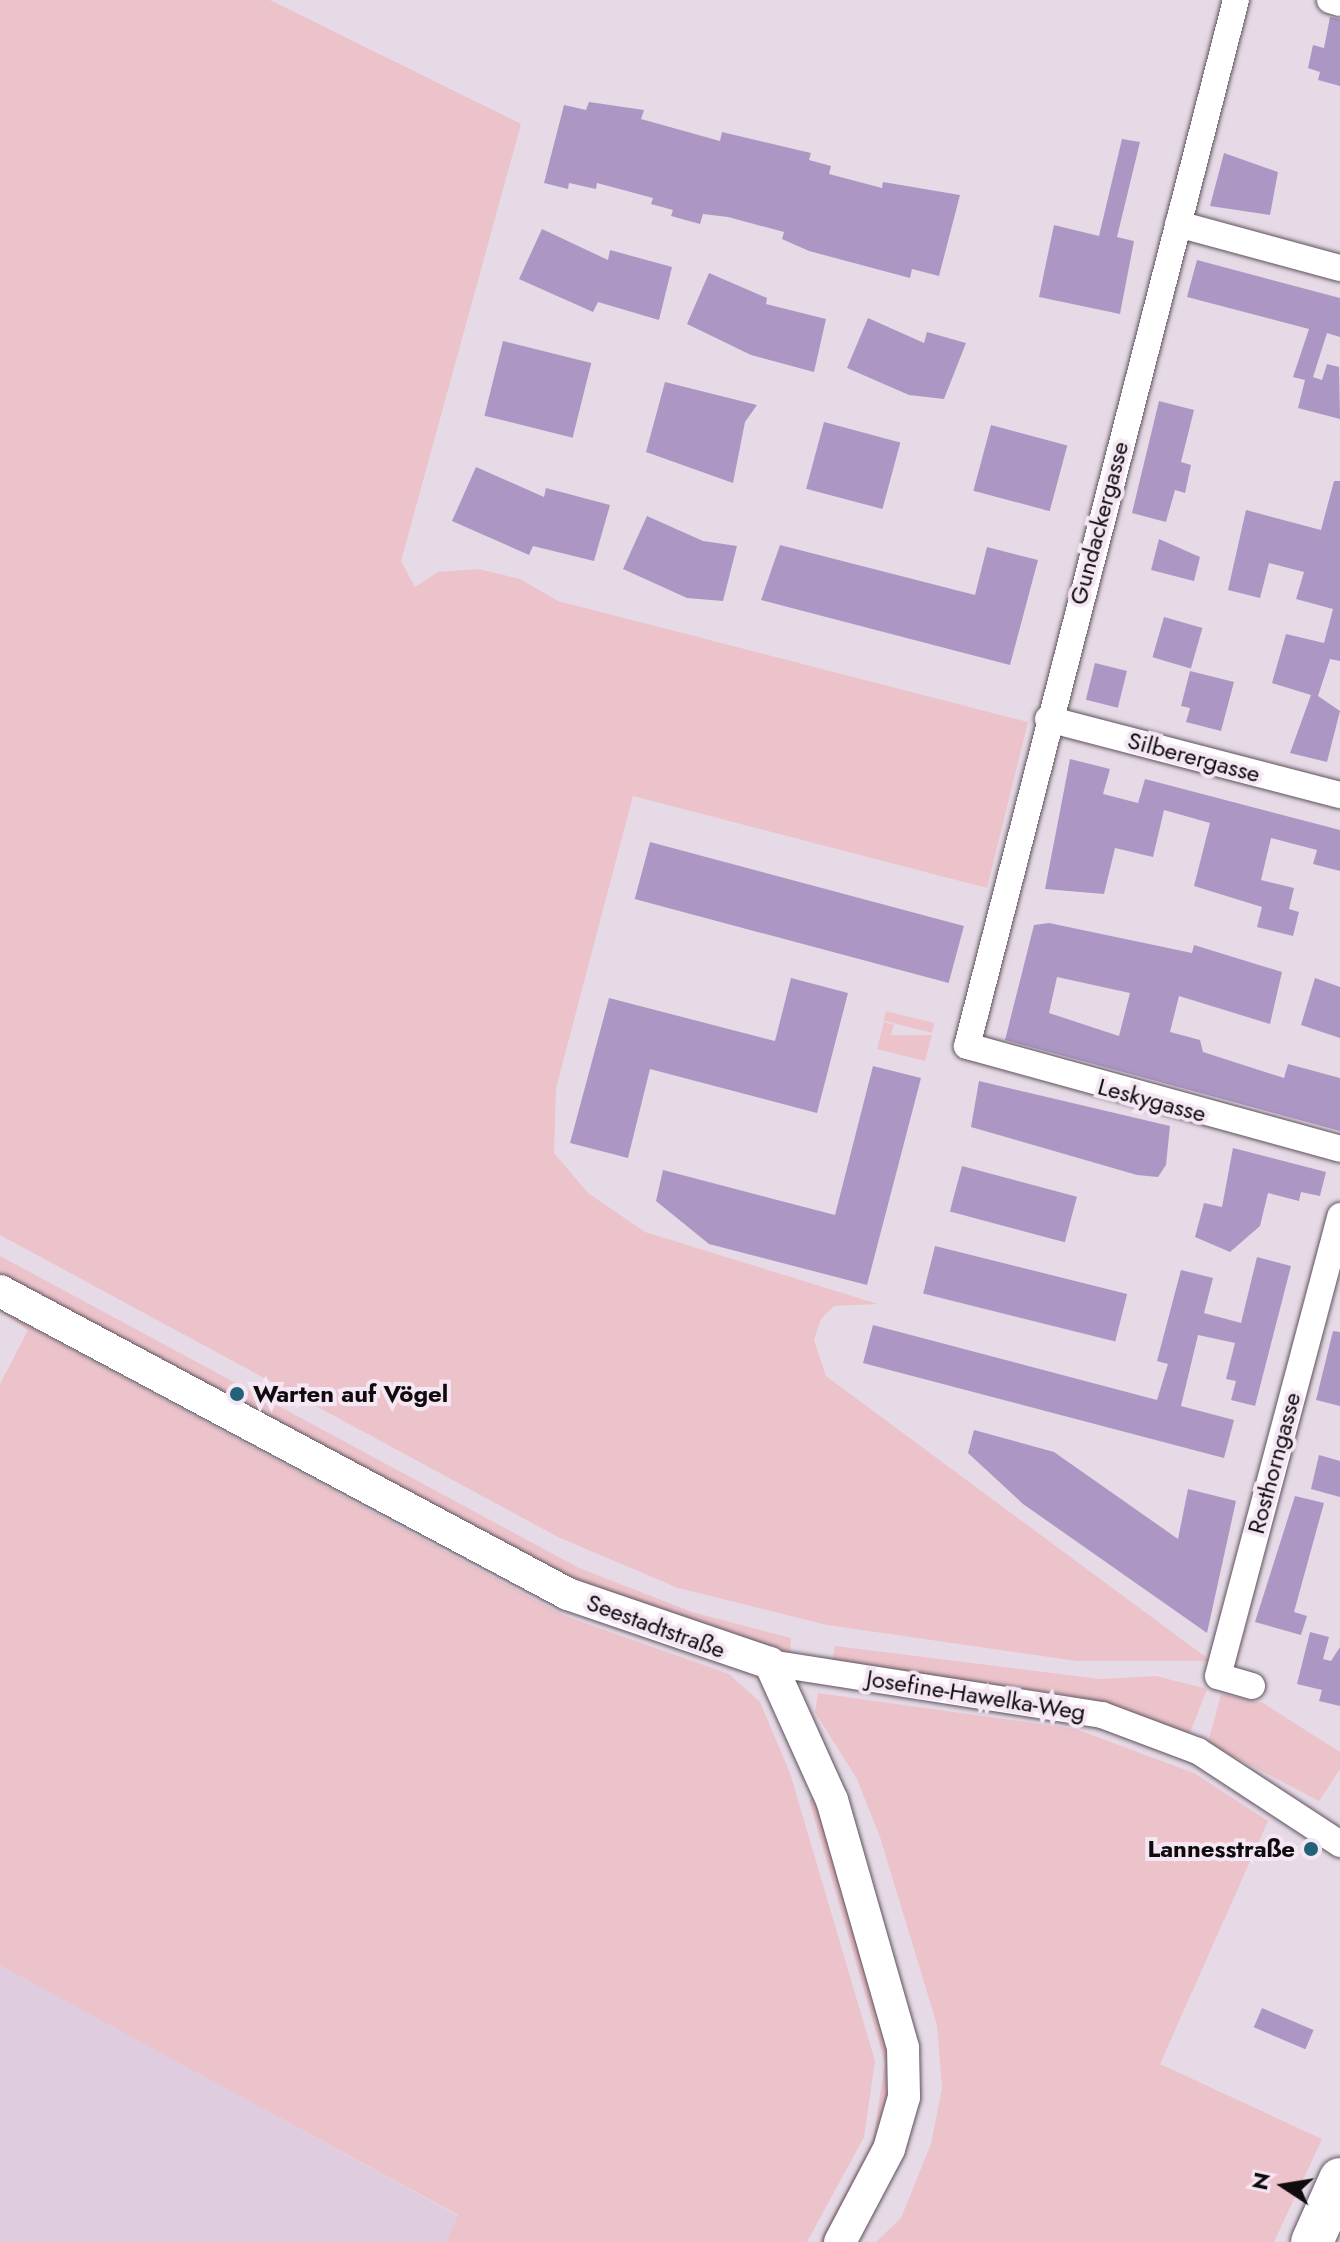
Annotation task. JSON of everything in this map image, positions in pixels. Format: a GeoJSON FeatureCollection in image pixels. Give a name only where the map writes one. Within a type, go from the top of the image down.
{"type":"FeatureCollection","features":[{"type":"Feature","properties":{"kind":"main road"},"geometry":{"type":"LineString","coordinates":[[1312,2242],[1340,2179]]}},
{"type":"Feature","properties":{"kind":"street","name":"Gundackergasse"},"geometry":{"type":"LineString","coordinates":[[967,1046],[1048,719],[1236,0]]}},
{"type":"Feature","properties":{"kind":"street"},"geometry":{"type":"LineString","coordinates":[[1330,0],[1340,3]]}},
{"type":"Feature","properties":{"kind":"street"},"geometry":{"type":"LineString","coordinates":[[1178,224],[1340,268]]}},
{"type":"Feature","properties":{"kind":"street","name":"Silberergasse"},"geometry":{"type":"LineString","coordinates":[[1048,719],[1340,795]]}},
{"type":"Feature","properties":{"kind":"street","name":"Leskygasse"},"geometry":{"type":"LineString","coordinates":[[967,1046],[1340,1149]]}},
{"type":"Feature","properties":{"kind":"street","name":"Rosthorngasse"},"geometry":{"type":"LineString","coordinates":[[1252,1686],[1218,1676],[1340,1216]]}},
{"type":"Feature","properties":{"kind":"street","name":"Seestadtstraße"},"geometry":{"type":"LineString","coordinates":[[0,1291],[568,1594],[770,1663]]}},
{"type":"Feature","properties":{"kind":"street"},"geometry":{"type":"LineString","coordinates":[[770,1663],[832,1800],[903,2048],[904,2097],[889,2149],[840,2242]]}},
{"type":"Feature","properties":{"kind":"street","name":"Josefine-Hawelka-Weg"},"geometry":{"type":"LineString","coordinates":[[770,1663],[1102,1715],[1198,1751],[1340,1844]]}},
{"type":"Feature","properties":{"kind":"shaded area"},"geometry":{"type":"Polygon","coordinates":[[[0,0],[270,0],[521,124],[401,561],[415,587],[438,572],[478,569],[520,579],[558,601],[1028,722],[987,888],[633,796],[556,1088],[554,1153],[588,1193],[645,1232],[878,1304],[834,1306],[821,1319],[814,1340],[826,1376],[1211,1661],[1077,1661],[827,1625],[678,1588],[558,1537],[0,1235],[0,0]]]}},
{"type":"Feature","properties":{"kind":"shaded area"},"geometry":{"type":"Polygon","coordinates":[[[886,1011],[935,1023],[932,1033],[884,1021],[886,1011]]]}},
{"type":"Feature","properties":{"kind":"shaded area"},"geometry":{"type":"Polygon","coordinates":[[[884,1022],[894,1025],[891,1035],[932,1035],[925,1061],[877,1049],[884,1022]]]}},
{"type":"Feature","properties":{"kind":"shaded area"},"geometry":{"type":"Polygon","coordinates":[[[0,1256],[579,1568],[692,1612],[791,1638],[790,1655],[617,1602],[0,1277],[0,1256]]]}},
{"type":"Feature","properties":{"kind":"shaded area"},"geometry":{"type":"Polygon","coordinates":[[[0,1311],[565,1616],[729,1674],[760,1702],[790,1773],[875,2061],[864,2137],[807,2242],[446,2242],[458,2215],[0,1965],[0,1384],[28,1330],[0,1311]]]}},
{"type":"Feature","properties":{"kind":"shaded area"},"geometry":{"type":"Polygon","coordinates":[[[835,1646],[1100,1679],[1156,1676],[1207,1689],[1190,1733],[1064,1694],[832,1663],[835,1646]]]}},
{"type":"Feature","properties":{"kind":"shaded area"},"geometry":{"type":"Polygon","coordinates":[[[818,1693],[1076,1729],[1194,1773],[1268,1821],[1160,2064],[1322,2139],[1274,2242],[876,2242],[901,2218],[931,2144],[942,2088],[937,2025],[880,1837],[857,1779],[815,1712],[818,1693]]]}},
{"type":"Feature","properties":{"kind":"shaded area"},"geometry":{"type":"Polygon","coordinates":[[[1221,1694],[1263,1703],[1340,1752],[1340,1769],[1319,1801],[1208,1743],[1221,1694]]]}},
{"type":"Feature","properties":{"kind":"shaded area"},"geometry":{"type":"Polygon","coordinates":[[[816,1797],[886,2014],[889,2115],[830,2242],[819,2242],[873,2141],[885,2063],[809,1800],[816,1797]]]}},
{"type":"Feature","properties":{"kind":"shaded area"},"geometry":{"type":"Polygon","coordinates":[[[0,1964],[458,2216],[446,2242],[0,2242],[0,1964]]]}},
{"type":"Feature","properties":{"kind":"building"},"geometry":{"type":"Polygon","coordinates":[[[1330,17],[1340,19],[1340,86],[1318,80],[1320,72],[1308,68],[1313,45],[1324,48],[1330,17]]]}},
{"type":"Feature","properties":{"kind":"building"},"geometry":{"type":"Polygon","coordinates":[[[589,102],[644,110],[641,119],[720,141],[722,132],[811,153],[809,160],[831,166],[829,174],[882,188],[883,182],[960,195],[939,276],[912,269],[910,278],[809,251],[782,239],[784,232],[728,217],[703,214],[700,224],[671,216],[673,210],[651,204],[653,198],[597,183],[596,189],[569,183],[568,189],[544,183],[564,105],[586,110],[589,102]]]}},
{"type":"Feature","properties":{"kind":"building"},"geometry":{"type":"Polygon","coordinates":[[[1122,139],[1140,142],[1117,237],[1134,241],[1120,314],[1039,297],[1054,225],[1099,236],[1122,139]]]}},
{"type":"Feature","properties":{"kind":"building"},"geometry":{"type":"Polygon","coordinates":[[[1224,153],[1278,172],[1270,215],[1210,206],[1224,153]]]}},
{"type":"Feature","properties":{"kind":"building"},"geometry":{"type":"Polygon","coordinates":[[[542,229],[608,260],[610,250],[672,267],[659,320],[598,302],[593,312],[519,279],[542,229]]]}},
{"type":"Feature","properties":{"kind":"building"},"geometry":{"type":"Polygon","coordinates":[[[1197,260],[1340,298],[1340,337],[1327,333],[1313,377],[1322,380],[1327,364],[1339,367],[1340,419],[1298,408],[1305,380],[1293,377],[1309,329],[1187,297],[1197,260]]]}},
{"type":"Feature","properties":{"kind":"building"},"geometry":{"type":"Polygon","coordinates":[[[709,273],[767,298],[766,304],[826,319],[814,372],[751,355],[687,324],[709,273]]]}},
{"type":"Feature","properties":{"kind":"building"},"geometry":{"type":"Polygon","coordinates":[[[868,318],[924,343],[927,332],[966,343],[944,399],[909,395],[847,368],[868,318]]]}},
{"type":"Feature","properties":{"kind":"building"},"geometry":{"type":"Polygon","coordinates":[[[503,341],[591,363],[573,438],[484,416],[503,341]]]}},
{"type":"Feature","properties":{"kind":"building"},"geometry":{"type":"Polygon","coordinates":[[[665,382],[757,405],[745,422],[733,483],[646,452],[665,382]]]}},
{"type":"Feature","properties":{"kind":"building"},"geometry":{"type":"Polygon","coordinates":[[[1159,401],[1194,410],[1181,462],[1191,465],[1185,493],[1175,490],[1166,522],[1132,513],[1159,401]]]}},
{"type":"Feature","properties":{"kind":"building"},"geometry":{"type":"Polygon","coordinates":[[[824,422],[900,442],[882,509],[806,489],[824,422]]]}},
{"type":"Feature","properties":{"kind":"building"},"geometry":{"type":"Polygon","coordinates":[[[991,425],[1067,445],[1050,511],[973,491],[991,425]]]}},
{"type":"Feature","properties":{"kind":"building"},"geometry":{"type":"Polygon","coordinates":[[[476,467],[544,497],[546,488],[610,505],[594,561],[533,546],[529,555],[452,521],[476,467]]]}},
{"type":"Feature","properties":{"kind":"building"},"geometry":{"type":"Polygon","coordinates":[[[1334,481],[1340,481],[1340,661],[1330,659],[1318,696],[1340,711],[1327,762],[1290,753],[1311,695],[1272,683],[1286,634],[1324,643],[1333,609],[1296,599],[1304,572],[1269,563],[1260,598],[1228,590],[1246,510],[1321,530],[1334,481]]]}},
{"type":"Feature","properties":{"kind":"building"},"geometry":{"type":"Polygon","coordinates":[[[647,516],[703,541],[737,546],[723,601],[687,598],[623,569],[647,516]]]}},
{"type":"Feature","properties":{"kind":"building"},"geometry":{"type":"Polygon","coordinates":[[[1159,539],[1200,557],[1194,581],[1151,570],[1159,539]]]}},
{"type":"Feature","properties":{"kind":"building"},"geometry":{"type":"Polygon","coordinates":[[[780,545],[975,595],[987,547],[1038,560],[1010,665],[761,600],[780,545]]]}},
{"type":"Feature","properties":{"kind":"building"},"geometry":{"type":"Polygon","coordinates":[[[1164,617],[1202,628],[1191,668],[1152,657],[1164,617]]]}},
{"type":"Feature","properties":{"kind":"building"},"geometry":{"type":"Polygon","coordinates":[[[1095,663],[1127,671],[1118,708],[1086,700],[1095,663]]]}},
{"type":"Feature","properties":{"kind":"building"},"geometry":{"type":"Polygon","coordinates":[[[1190,671],[1234,682],[1221,731],[1186,722],[1190,708],[1181,706],[1190,671]]]}},
{"type":"Feature","properties":{"kind":"building"},"geometry":{"type":"Polygon","coordinates":[[[1070,759],[1110,769],[1103,794],[1138,803],[1145,779],[1340,830],[1340,871],[1313,864],[1317,850],[1271,838],[1261,880],[1294,888],[1289,909],[1299,912],[1293,936],[1257,927],[1262,907],[1194,886],[1210,823],[1164,810],[1153,857],[1115,848],[1104,894],[1045,889],[1070,759]]]}},
{"type":"Feature","properties":{"kind":"building"},"geometry":{"type":"Polygon","coordinates":[[[650,842],[964,926],[949,983],[635,899],[650,842]]]}},
{"type":"Feature","properties":{"kind":"building"},"geometry":{"type":"Polygon","coordinates":[[[1049,923],[1192,953],[1194,945],[1282,972],[1270,1024],[1179,996],[1170,1032],[1200,1040],[1203,1052],[1284,1078],[1288,1064],[1340,1078],[1340,1131],[1005,1040],[1034,925],[1049,923]],[[1057,977],[1049,1013],[1119,1036],[1130,993],[1057,977]]]}},
{"type":"Feature","properties":{"kind":"building"},"geometry":{"type":"Polygon","coordinates":[[[791,978],[848,993],[817,1113],[650,1069],[628,1158],[570,1143],[609,998],[775,1041],[791,978]]]}},
{"type":"Feature","properties":{"kind":"building"},"geometry":{"type":"Polygon","coordinates":[[[1315,978],[1340,987],[1340,1038],[1301,1025],[1315,978]]]}},
{"type":"Feature","properties":{"kind":"building"},"geometry":{"type":"Polygon","coordinates":[[[873,1066],[921,1078],[867,1285],[709,1244],[656,1201],[663,1170],[835,1215],[873,1066]]]}},
{"type":"Feature","properties":{"kind":"building"},"geometry":{"type":"Polygon","coordinates":[[[979,1081],[1170,1126],[1166,1165],[1158,1177],[1137,1175],[971,1127],[979,1081]]]}},
{"type":"Feature","properties":{"kind":"building"},"geometry":{"type":"Polygon","coordinates":[[[1233,1148],[1326,1172],[1320,1196],[1301,1192],[1299,1201],[1268,1193],[1260,1226],[1230,1252],[1195,1237],[1204,1203],[1222,1207],[1233,1148]]]}},
{"type":"Feature","properties":{"kind":"building"},"geometry":{"type":"Polygon","coordinates":[[[962,1166],[1077,1197],[1065,1242],[950,1211],[962,1166]]]}},
{"type":"Feature","properties":{"kind":"building"},"geometry":{"type":"Polygon","coordinates":[[[935,1246],[1127,1294],[1115,1341],[923,1294],[935,1246]]]}},
{"type":"Feature","properties":{"kind":"building"},"geometry":{"type":"Polygon","coordinates":[[[1257,1257],[1291,1266],[1255,1406],[1231,1400],[1236,1381],[1226,1379],[1235,1343],[1198,1335],[1181,1406],[1234,1420],[1224,1458],[863,1363],[873,1325],[1157,1400],[1168,1364],[1157,1361],[1181,1270],[1213,1278],[1204,1313],[1241,1323],[1257,1257]]]}},
{"type":"Feature","properties":{"kind":"building"},"geometry":{"type":"Polygon","coordinates":[[[1333,1331],[1340,1332],[1340,1406],[1316,1400],[1333,1331]]]}},
{"type":"Feature","properties":{"kind":"building"},"geometry":{"type":"Polygon","coordinates":[[[974,1430],[1054,1452],[1178,1539],[1188,1489],[1236,1501],[1207,1633],[1023,1504],[968,1453],[974,1430]]]}},
{"type":"Feature","properties":{"kind":"building"},"geometry":{"type":"Polygon","coordinates":[[[1319,1455],[1340,1461],[1340,1497],[1311,1489],[1319,1455]]]}},
{"type":"Feature","properties":{"kind":"building"},"geometry":{"type":"Polygon","coordinates":[[[1295,1496],[1324,1503],[1294,1612],[1307,1616],[1301,1635],[1255,1622],[1295,1496]]]}},
{"type":"Feature","properties":{"kind":"building"},"geometry":{"type":"Polygon","coordinates":[[[1310,1632],[1329,1637],[1323,1659],[1331,1661],[1340,1647],[1340,1706],[1319,1701],[1322,1690],[1297,1684],[1310,1632]]]}},
{"type":"Feature","properties":{"kind":"building"},"geometry":{"type":"Polygon","coordinates":[[[1262,2008],[1314,2030],[1305,2049],[1254,2027],[1262,2008]]]}},
{"type":"Feature","properties":{"kind":"place","name":"Warten auf Vögel"},"geometry":{"type":"Point","coordinates":[237,1394]}},
{"type":"Feature","properties":{"kind":"place","name":"Lannesstraße"},"geometry":{"type":"Point","coordinates":[1311,1849]}}]}
